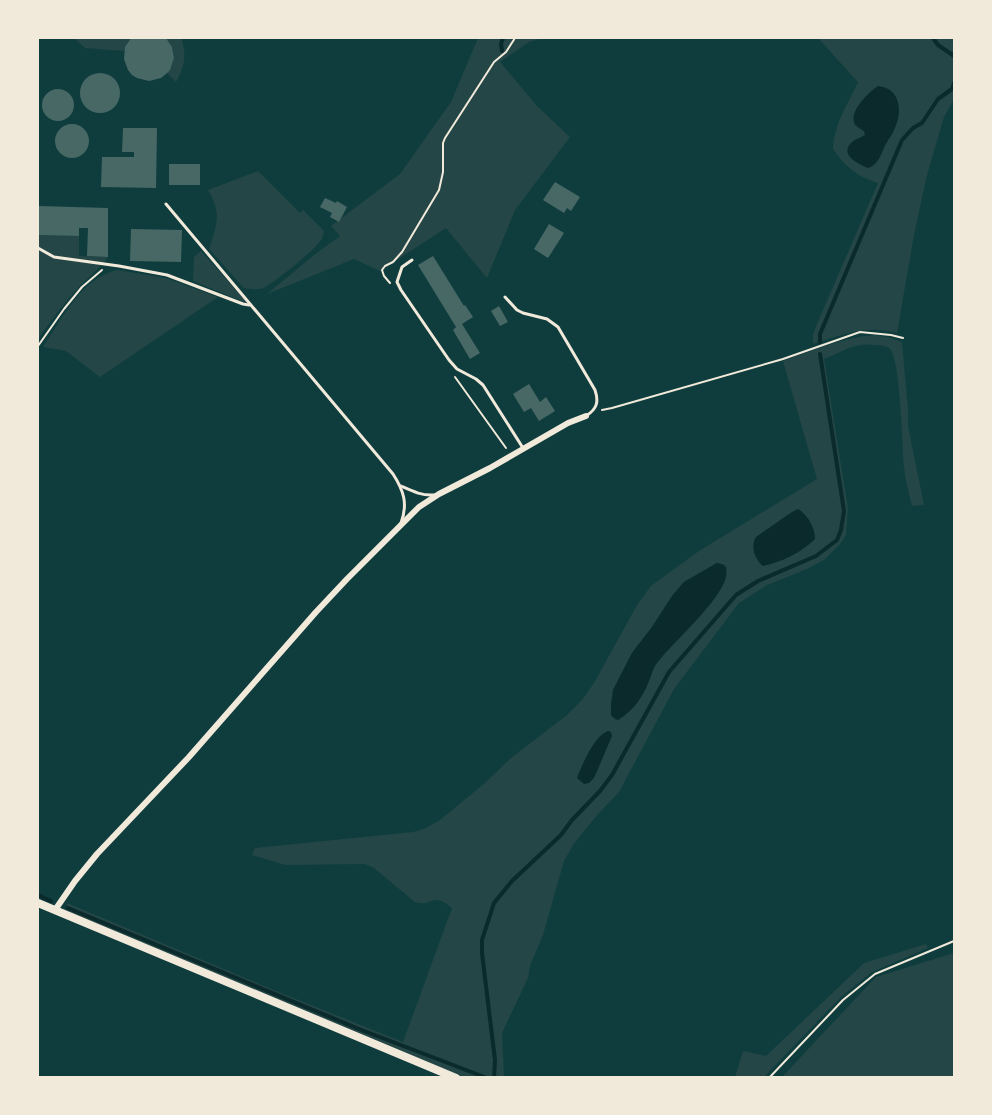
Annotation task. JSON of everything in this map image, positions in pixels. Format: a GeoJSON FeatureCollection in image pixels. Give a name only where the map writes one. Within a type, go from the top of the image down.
{"type":"FeatureCollection","features":[{"type":"Feature","properties":{"kind":"street"},"geometry":{"type":"LineString","coordinates":[[55,910],[97,854],[182,766],[316,612],[400,525],[439,494],[490,468],[568,423],[586,416]]}},
{"type":"Feature","properties":{"kind":"street"},"geometry":{"type":"LineString","coordinates":[[38,903],[456,1077]]}},
{"type":"Feature","properties":{"kind":"lane"},"geometry":{"type":"LineString","coordinates":[[166,204],[393,474],[401,486],[405,501],[400,525]]}},
{"type":"Feature","properties":{"kind":"lane"},"geometry":{"type":"LineString","coordinates":[[38,248],[54,257],[166,275],[251,305]]}},
{"type":"Feature","properties":{"kind":"lane"},"geometry":{"type":"LineString","coordinates":[[412,260],[402,267],[397,282],[401,290],[448,360],[457,369],[483,385],[524,448]]}},
{"type":"Feature","properties":{"kind":"lane"},"geometry":{"type":"LineString","coordinates":[[505,297],[523,314],[547,319],[558,327],[598,398],[597,405],[586,416]]}},
{"type":"Feature","properties":{"kind":"lane"},"geometry":{"type":"LineString","coordinates":[[401,486],[427,496],[439,494]]}},
{"type":"Feature","properties":{"kind":"path"},"geometry":{"type":"LineString","coordinates":[[391,285],[382,270],[402,252],[439,190],[443,172],[445,138],[494,62],[506,52],[515,38]]}},
{"type":"Feature","properties":{"kind":"path"},"geometry":{"type":"LineString","coordinates":[[38,346],[82,287],[102,270]]}},
{"type":"Feature","properties":{"kind":"path"},"geometry":{"type":"LineString","coordinates":[[593,411],[612,408],[783,358],[860,332],[891,334],[903,338]]}},
{"type":"Feature","properties":{"kind":"path"},"geometry":{"type":"LineString","coordinates":[[455,376],[511,455]]}},
{"type":"Feature","properties":{"kind":"path"},"geometry":{"type":"LineString","coordinates":[[769,1077],[843,1000],[875,974],[954,941]]}},
{"type":"Feature","properties":{"kind":"shaded area"},"geometry":{"type":"Polygon","coordinates":[[[74,38],[131,38],[124,51],[85,48],[74,38]]]}},
{"type":"Feature","properties":{"kind":"shaded area"},"geometry":{"type":"Polygon","coordinates":[[[166,38],[181,38],[183,44],[184,60],[176,82],[167,73],[174,55],[172,46],[166,38]]]}},
{"type":"Feature","properties":{"kind":"shaded area"},"geometry":{"type":"Polygon","coordinates":[[[478,38],[542,38],[529,42],[500,62],[537,106],[570,137],[515,210],[487,278],[446,228],[380,271],[354,259],[267,294],[340,236],[331,226],[400,174],[451,102],[478,38]]]}},
{"type":"Feature","properties":{"kind":"shaded area"},"geometry":{"type":"Polygon","coordinates":[[[818,38],[954,38],[954,99],[944,117],[927,175],[897,333],[865,330],[813,344],[817,324],[878,183],[852,170],[833,149],[839,123],[858,82],[818,38]],[[857,127],[864,131],[865,135],[853,141],[884,147],[894,130],[857,127]]]}},
{"type":"Feature","properties":{"kind":"shaded area"},"geometry":{"type":"Polygon","coordinates":[[[878,86],[886,88],[896,96],[899,116],[880,157],[868,168],[852,159],[847,152],[853,142],[865,135],[854,121],[856,109],[878,86]]]}},
{"type":"Feature","properties":{"kind":"shaded area"},"geometry":{"type":"Polygon","coordinates":[[[258,171],[300,213],[303,210],[324,231],[317,245],[294,266],[263,288],[254,289],[244,288],[209,249],[217,213],[208,190],[258,171]]]}},
{"type":"Feature","properties":{"kind":"shaded area"},"geometry":{"type":"Polygon","coordinates":[[[38,235],[79,236],[79,256],[108,257],[68,299],[38,339],[38,235]]]}},
{"type":"Feature","properties":{"kind":"shaded area"},"geometry":{"type":"Polygon","coordinates":[[[201,251],[246,301],[193,281],[194,257],[201,251]]]}},
{"type":"Feature","properties":{"kind":"shaded area"},"geometry":{"type":"Polygon","coordinates":[[[117,270],[166,278],[218,297],[100,377],[66,351],[43,347],[65,312],[83,290],[104,274],[117,270]]]}},
{"type":"Feature","properties":{"kind":"shaded area"},"geometry":{"type":"Polygon","coordinates":[[[875,335],[902,342],[908,426],[924,505],[912,506],[907,486],[896,368],[889,348],[880,345],[861,345],[824,359],[848,509],[846,535],[824,560],[767,585],[739,603],[674,689],[619,792],[573,845],[564,861],[528,978],[502,1033],[504,1077],[464,1077],[70,912],[67,903],[403,1042],[452,908],[437,900],[426,903],[415,902],[374,868],[365,864],[285,865],[252,855],[255,848],[424,829],[440,820],[511,758],[567,715],[594,683],[637,605],[651,586],[699,551],[817,479],[783,361],[828,345],[875,335]],[[717,563],[684,582],[672,596],[632,653],[613,690],[611,715],[615,719],[648,683],[654,667],[727,568],[717,563]]]}},
{"type":"Feature","properties":{"kind":"shaded area"},"geometry":{"type":"Polygon","coordinates":[[[798,509],[810,522],[815,539],[804,549],[763,566],[754,553],[753,544],[756,537],[798,509]]]}},
{"type":"Feature","properties":{"kind":"shaded area"},"geometry":{"type":"Polygon","coordinates":[[[717,563],[724,565],[726,575],[722,587],[700,617],[661,658],[653,669],[647,687],[637,703],[618,720],[615,719],[611,715],[613,690],[632,653],[684,582],[717,563]]]}},
{"type":"Feature","properties":{"kind":"shaded area"},"geometry":{"type":"Polygon","coordinates":[[[608,731],[612,736],[594,778],[584,784],[577,778],[582,766],[593,745],[608,731]]]}},
{"type":"Feature","properties":{"kind":"shaded area"},"geometry":{"type":"Polygon","coordinates":[[[926,944],[928,948],[872,972],[841,997],[764,1077],[735,1077],[743,1051],[766,1056],[864,963],[926,944]]]}},
{"type":"Feature","properties":{"kind":"shaded area"},"geometry":{"type":"Polygon","coordinates":[[[954,953],[954,1077],[782,1077],[876,977],[954,953]]]}},
{"type":"Feature","properties":{"kind":"building"},"geometry":{"type":"Polygon","coordinates":[[[131,38],[166,38],[172,47],[174,58],[170,70],[161,78],[149,81],[132,75],[124,59],[125,47],[131,38]]]}},
{"type":"Feature","properties":{"kind":"building"},"geometry":{"type":"Polygon","coordinates":[[[100,73],[114,79],[120,93],[114,107],[100,113],[86,107],[80,93],[86,79],[100,73]]]}},
{"type":"Feature","properties":{"kind":"building"},"geometry":{"type":"Polygon","coordinates":[[[58,89],[69,94],[74,105],[69,116],[58,121],[47,116],[42,105],[47,94],[58,89]]]}},
{"type":"Feature","properties":{"kind":"building"},"geometry":{"type":"Polygon","coordinates":[[[72,124],[84,129],[89,141],[84,153],[72,158],[60,153],[55,141],[60,129],[72,124]]]}},
{"type":"Feature","properties":{"kind":"building"},"geometry":{"type":"Polygon","coordinates":[[[123,128],[157,128],[156,188],[101,187],[102,157],[134,157],[134,152],[122,152],[123,128]]]}},
{"type":"Feature","properties":{"kind":"building"},"geometry":{"type":"Polygon","coordinates":[[[169,164],[200,164],[200,185],[169,185],[169,164]]]}},
{"type":"Feature","properties":{"kind":"building"},"geometry":{"type":"Polygon","coordinates":[[[555,182],[580,197],[571,211],[567,208],[564,213],[543,200],[555,182]]]}},
{"type":"Feature","properties":{"kind":"building"},"geometry":{"type":"Polygon","coordinates":[[[325,198],[347,207],[339,222],[330,217],[332,213],[320,207],[325,198]]]}},
{"type":"Feature","properties":{"kind":"building"},"geometry":{"type":"Polygon","coordinates":[[[38,206],[108,208],[108,257],[87,256],[88,228],[79,228],[79,236],[38,235],[38,206]]]}},
{"type":"Feature","properties":{"kind":"building"},"geometry":{"type":"Polygon","coordinates":[[[549,224],[564,233],[548,258],[534,249],[549,224]]]}},
{"type":"Feature","properties":{"kind":"building"},"geometry":{"type":"Polygon","coordinates":[[[131,229],[182,230],[181,262],[130,261],[131,229]]]}},
{"type":"Feature","properties":{"kind":"building"},"geometry":{"type":"Polygon","coordinates":[[[433,256],[473,317],[462,324],[480,353],[470,359],[453,330],[456,327],[418,265],[433,256]]]}},
{"type":"Feature","properties":{"kind":"building"},"geometry":{"type":"Polygon","coordinates":[[[499,306],[508,322],[500,326],[491,311],[499,306]]]}},
{"type":"Feature","properties":{"kind":"building"},"geometry":{"type":"Polygon","coordinates":[[[529,384],[540,402],[546,397],[555,411],[539,421],[531,408],[524,412],[513,394],[529,384]]]}},
{"type":"Feature","properties":{"kind":"waterway"},"geometry":{"type":"LineString","coordinates":[[502,51],[503,38]]}},
{"type":"Feature","properties":{"kind":"waterway"},"geometry":{"type":"LineString","coordinates":[[933,38],[938,45],[954,56]]}},
{"type":"Feature","properties":{"kind":"waterway"},"geometry":{"type":"LineString","coordinates":[[820,342],[820,334],[902,140],[913,128],[922,123],[938,99],[952,89],[954,83]]}},
{"type":"Feature","properties":{"kind":"waterway"},"geometry":{"type":"LineString","coordinates":[[494,1078],[495,1060],[482,953],[482,940],[494,903],[512,881],[561,835],[600,791],[612,775],[669,672],[736,595],[758,581],[816,556],[837,540],[844,511],[820,354]]}},
{"type":"Feature","properties":{"kind":"waterway"},"geometry":{"type":"LineString","coordinates":[[38,895],[51,901]]}},
{"type":"Feature","properties":{"kind":"waterway"},"geometry":{"type":"LineString","coordinates":[[68,908],[359,1029],[487,1078]]}}]}
